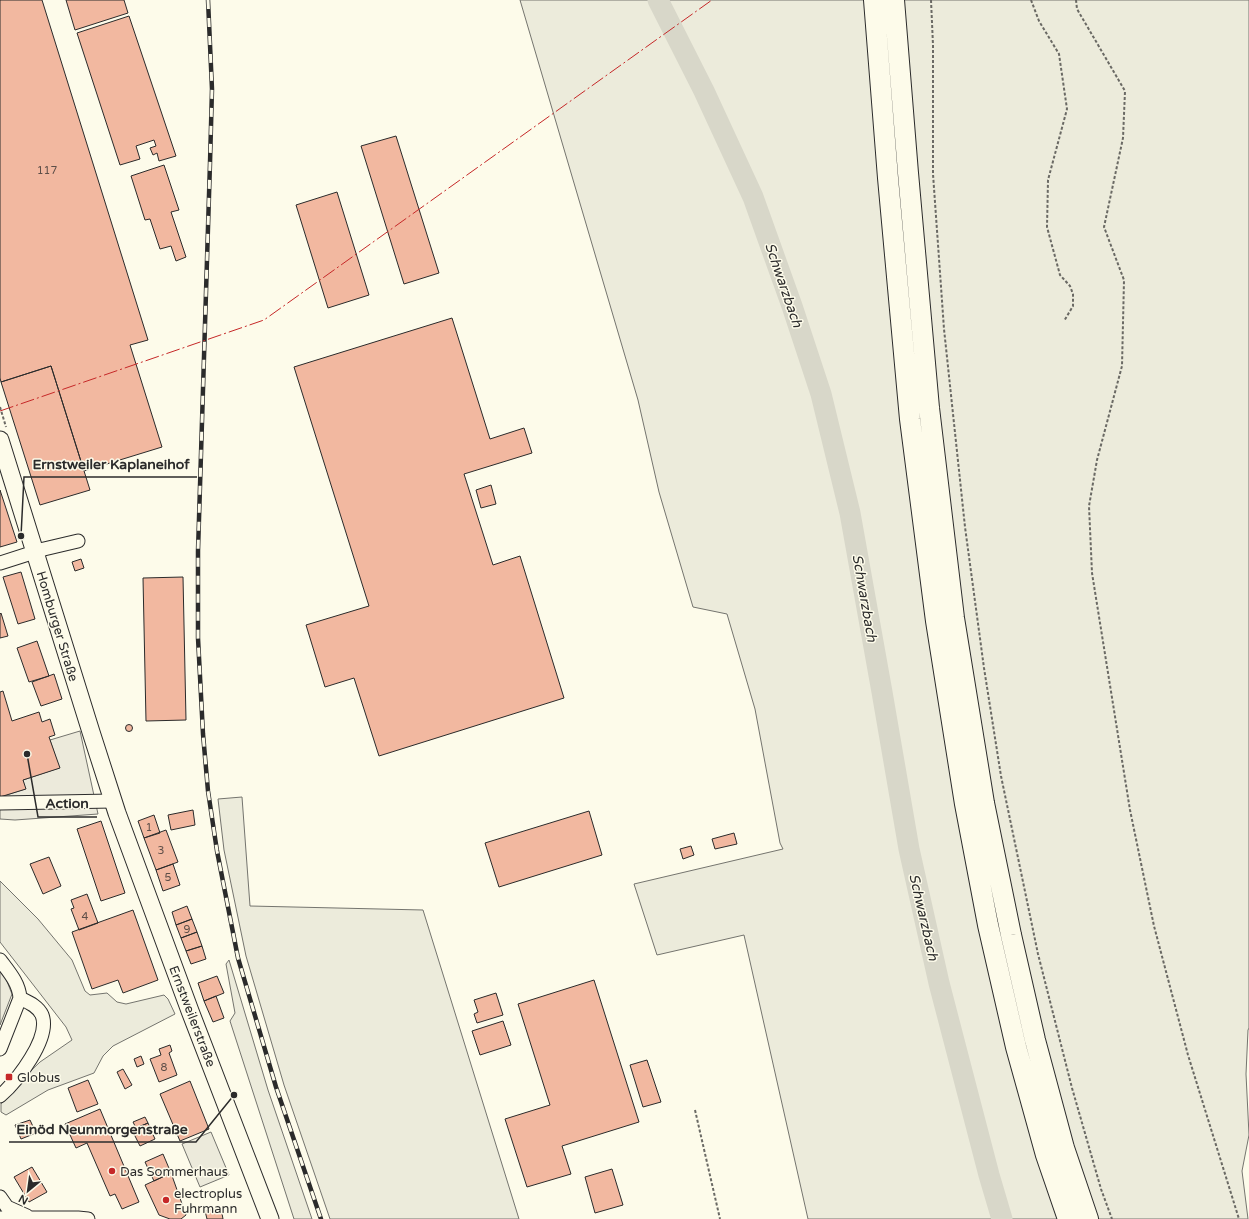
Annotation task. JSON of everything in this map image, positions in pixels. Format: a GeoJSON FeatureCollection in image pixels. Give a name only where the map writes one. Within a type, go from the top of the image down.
{"type":"FeatureCollection","features":[{"type":"Feature","properties":{"kind":"highway"},"geometry":{"type":"LineString","coordinates":[[874,0],[888,178],[910,419],[936,621],[954,735],[965,804],[988,925],[1016,1047],[1046,1155],[1068,1219]]}},
{"type":"Feature","properties":{"kind":"highway"},"geometry":{"type":"LineString","coordinates":[[894,0],[929,408],[955,625],[984,803],[1011,934],[1035,1040],[1062,1140],[1088,1219]]}},
{"type":"Feature","properties":{"kind":"main road","name":"Homburger Straße"},"geometry":{"type":"LineString","coordinates":[[3,435],[35,552],[115,807]]}},
{"type":"Feature","properties":{"kind":"main road","name":"Ernstweilerstraße"},"geometry":{"type":"LineString","coordinates":[[115,807],[190,1011],[270,1219]]}},
{"type":"Feature","properties":{"kind":"street"},"geometry":{"type":"LineString","coordinates":[[0,563],[35,552],[78,542]]}},
{"type":"Feature","properties":{"kind":"street"},"geometry":{"type":"LineString","coordinates":[[0,803],[115,807]]}},
{"type":"Feature","properties":{"kind":"street"},"geometry":{"type":"LineString","coordinates":[[0,960],[16,982],[20,991],[20,998],[0,1050]]}},
{"type":"Feature","properties":{"kind":"street"},"geometry":{"type":"LineString","coordinates":[[0,1096],[16,1079],[32,1057],[43,1029],[44,1022],[41,1013],[33,1005],[20,998]]}},
{"type":"Feature","properties":{"kind":"street"},"geometry":{"type":"LineString","coordinates":[[0,1197],[7,1207],[33,1218]]}},
{"type":"Feature","properties":{"kind":"street"},"geometry":{"type":"LineString","coordinates":[[0,1218],[88,1219]]}},
{"type":"Feature","properties":{"kind":"path"},"geometry":{"type":"LineString","coordinates":[[931,0],[933,45],[933,174],[944,329],[965,527],[984,668],[1001,776],[1038,954],[1072,1088],[1101,1189],[1112,1219]]}},
{"type":"Feature","properties":{"kind":"path"},"geometry":{"type":"LineString","coordinates":[[1031,0],[1039,21],[1059,54],[1067,109],[1048,180],[1046,227],[1060,275],[1070,286],[1074,294],[1073,306],[1064,321]]}},
{"type":"Feature","properties":{"kind":"path"},"geometry":{"type":"LineString","coordinates":[[1076,0],[1077,9],[1126,91],[1123,138],[1104,227],[1124,280],[1122,366],[1098,460],[1089,506],[1092,573],[1130,810],[1154,926],[1188,1055],[1239,1219]]}},
{"type":"Feature","properties":{"kind":"path"},"geometry":{"type":"LineString","coordinates":[[0,407],[3,435]]}},
{"type":"Feature","properties":{"kind":"path"},"geometry":{"type":"LineString","coordinates":[[695,1110],[720,1219]]}},
{"type":"Feature","properties":{"kind":"shaded area"},"geometry":{"type":"Polygon","coordinates":[[[520,0],[1249,0],[1249,1028],[1246,1074],[1249,1135],[1242,1171],[1248,1219],[808,1219],[744,935],[657,955],[634,884],[783,849],[780,843],[755,709],[727,614],[693,607],[659,492],[638,400],[520,0]]]}},
{"type":"Feature","properties":{"kind":"shaded area"},"geometry":{"type":"Polygon","coordinates":[[[80,731],[98,814],[15,820],[0,819],[0,797],[25,789],[23,780],[59,768],[50,740],[80,731]]]}},
{"type":"Feature","properties":{"kind":"shaded area"},"geometry":{"type":"Polygon","coordinates":[[[242,797],[250,906],[423,910],[519,1219],[330,1219],[284,1085],[246,956],[224,850],[218,799],[242,797]]]}},
{"type":"Feature","properties":{"kind":"shaded area"},"geometry":{"type":"Polygon","coordinates":[[[0,881],[38,919],[72,960],[85,991],[90,995],[107,993],[117,1002],[126,1004],[164,995],[168,999],[175,1014],[113,1046],[103,1056],[94,1073],[48,1090],[6,1115],[1,1112],[1,1104],[16,1085],[40,1062],[72,1040],[66,1027],[0,942],[0,881]]]}},
{"type":"Feature","properties":{"kind":"shaded area"},"geometry":{"type":"Polygon","coordinates":[[[229,960],[268,1090],[312,1219],[294,1219],[230,1021],[235,1013],[226,964],[229,960]]]}},
{"type":"Feature","properties":{"kind":"shaded area"},"geometry":{"type":"Polygon","coordinates":[[[0,971],[6,979],[12,994],[0,1025],[0,971]]]}},
{"type":"Feature","properties":{"kind":"shaded area"},"geometry":{"type":"Polygon","coordinates":[[[211,1132],[229,1175],[200,1187],[182,1144],[211,1132]]]}},
{"type":"Feature","properties":{"kind":"building"},"geometry":{"type":"Polygon","coordinates":[[[0,0],[42,0],[148,340],[130,345],[162,447],[84,471],[51,366],[1,382],[0,378],[0,0]]]}},
{"type":"Feature","properties":{"kind":"building"},"geometry":{"type":"Polygon","coordinates":[[[66,0],[124,0],[128,13],[75,30],[66,0]]]}},
{"type":"Feature","properties":{"kind":"building"},"geometry":{"type":"Polygon","coordinates":[[[129,16],[176,156],[159,161],[157,153],[153,155],[150,148],[156,146],[154,140],[136,146],[140,159],[120,165],[77,33],[129,16]]]}},
{"type":"Feature","properties":{"kind":"building"},"geometry":{"type":"Polygon","coordinates":[[[396,136],[439,273],[404,284],[361,146],[396,136]]]}},
{"type":"Feature","properties":{"kind":"building"},"geometry":{"type":"Polygon","coordinates":[[[164,165],[179,210],[171,212],[186,257],[176,261],[171,246],[160,249],[150,219],[145,220],[131,176],[164,165]]]}},
{"type":"Feature","properties":{"kind":"building"},"geometry":{"type":"Polygon","coordinates":[[[337,192],[369,295],[328,308],[296,205],[337,192]]]}},
{"type":"Feature","properties":{"kind":"building"},"geometry":{"type":"Polygon","coordinates":[[[452,318],[490,439],[524,428],[532,453],[464,474],[493,565],[520,556],[564,698],[379,756],[354,678],[325,687],[306,625],[369,606],[294,367],[452,318]]]}},
{"type":"Feature","properties":{"kind":"building"},"geometry":{"type":"Polygon","coordinates":[[[51,366],[90,490],[40,505],[1,382],[51,366]]]}},
{"type":"Feature","properties":{"kind":"building"},"geometry":{"type":"Polygon","coordinates":[[[491,485],[496,504],[481,508],[476,490],[491,485]]]}},
{"type":"Feature","properties":{"kind":"building"},"geometry":{"type":"Polygon","coordinates":[[[0,490],[17,542],[0,547],[0,490]]]}},
{"type":"Feature","properties":{"kind":"building"},"geometry":{"type":"Polygon","coordinates":[[[81,559],[84,568],[75,571],[72,562],[81,559]]]}},
{"type":"Feature","properties":{"kind":"building"},"geometry":{"type":"Polygon","coordinates":[[[21,572],[35,619],[18,624],[3,577],[21,572]]]}},
{"type":"Feature","properties":{"kind":"building"},"geometry":{"type":"Polygon","coordinates":[[[183,577],[186,720],[146,721],[143,578],[183,577]]]}},
{"type":"Feature","properties":{"kind":"building"},"geometry":{"type":"Polygon","coordinates":[[[1,613],[8,636],[0,638],[0,614],[1,613]]]}},
{"type":"Feature","properties":{"kind":"building"},"geometry":{"type":"Polygon","coordinates":[[[37,641],[49,676],[29,682],[17,648],[37,641]]]}},
{"type":"Feature","properties":{"kind":"building"},"geometry":{"type":"Polygon","coordinates":[[[54,674],[62,699],[41,706],[32,682],[54,674]]]}},
{"type":"Feature","properties":{"kind":"building"},"geometry":{"type":"Polygon","coordinates":[[[3,691],[12,721],[39,712],[42,722],[50,719],[55,735],[49,737],[60,768],[23,780],[26,789],[0,797],[0,692],[3,691]]]}},
{"type":"Feature","properties":{"kind":"building"},"geometry":{"type":"Polygon","coordinates":[[[129,725],[132,728],[129,731],[126,728],[129,725]]]}},
{"type":"Feature","properties":{"kind":"building"},"geometry":{"type":"Polygon","coordinates":[[[193,810],[195,825],[171,830],[168,815],[193,810]]]}},
{"type":"Feature","properties":{"kind":"building"},"geometry":{"type":"Polygon","coordinates":[[[589,811],[602,855],[499,887],[485,843],[589,811]]]}},
{"type":"Feature","properties":{"kind":"building"},"geometry":{"type":"Polygon","coordinates":[[[154,815],[160,833],[144,838],[138,821],[154,815]]]}},
{"type":"Feature","properties":{"kind":"building"},"geometry":{"type":"Polygon","coordinates":[[[101,821],[125,893],[101,901],[77,829],[101,821]]]}},
{"type":"Feature","properties":{"kind":"building"},"geometry":{"type":"Polygon","coordinates":[[[166,830],[178,862],[156,870],[144,838],[166,830]]]}},
{"type":"Feature","properties":{"kind":"building"},"geometry":{"type":"Polygon","coordinates":[[[734,833],[737,844],[715,849],[712,839],[734,833]]]}},
{"type":"Feature","properties":{"kind":"building"},"geometry":{"type":"Polygon","coordinates":[[[691,846],[694,855],[683,859],[680,849],[691,846]]]}},
{"type":"Feature","properties":{"kind":"building"},"geometry":{"type":"Polygon","coordinates":[[[49,857],[61,886],[43,894],[30,864],[49,857]]]}},
{"type":"Feature","properties":{"kind":"building"},"geometry":{"type":"Polygon","coordinates":[[[173,864],[180,885],[163,891],[156,870],[173,864]]]}},
{"type":"Feature","properties":{"kind":"building"},"geometry":{"type":"Polygon","coordinates":[[[87,894],[98,923],[79,930],[71,909],[74,908],[71,900],[87,894]]]}},
{"type":"Feature","properties":{"kind":"building"},"geometry":{"type":"Polygon","coordinates":[[[187,906],[192,919],[176,925],[172,912],[187,906]]]}},
{"type":"Feature","properties":{"kind":"building"},"geometry":{"type":"Polygon","coordinates":[[[133,910],[158,980],[123,993],[118,980],[92,989],[72,932],[133,910]]]}},
{"type":"Feature","properties":{"kind":"building"},"geometry":{"type":"Polygon","coordinates":[[[192,919],[197,932],[181,938],[176,925],[192,919]]]}},
{"type":"Feature","properties":{"kind":"building"},"geometry":{"type":"Polygon","coordinates":[[[197,932],[202,946],[186,951],[181,938],[197,932]]]}},
{"type":"Feature","properties":{"kind":"building"},"geometry":{"type":"Polygon","coordinates":[[[202,946],[206,959],[191,964],[186,951],[202,946]]]}},
{"type":"Feature","properties":{"kind":"building"},"geometry":{"type":"Polygon","coordinates":[[[217,976],[224,993],[204,1001],[198,983],[217,976]]]}},
{"type":"Feature","properties":{"kind":"building"},"geometry":{"type":"Polygon","coordinates":[[[594,980],[639,1122],[562,1146],[571,1174],[527,1187],[505,1119],[550,1105],[518,1004],[594,980]]]}},
{"type":"Feature","properties":{"kind":"building"},"geometry":{"type":"Polygon","coordinates":[[[496,993],[503,1015],[477,1023],[474,1014],[478,1012],[474,1000],[496,993]]]}},
{"type":"Feature","properties":{"kind":"building"},"geometry":{"type":"Polygon","coordinates":[[[216,996],[224,1018],[213,1022],[204,1001],[216,996]]]}},
{"type":"Feature","properties":{"kind":"building"},"geometry":{"type":"Polygon","coordinates":[[[503,1021],[511,1045],[480,1055],[472,1031],[503,1021]]]}},
{"type":"Feature","properties":{"kind":"building"},"geometry":{"type":"Polygon","coordinates":[[[170,1045],[172,1051],[169,1053],[177,1075],[159,1082],[150,1059],[161,1055],[159,1049],[170,1045]]]}},
{"type":"Feature","properties":{"kind":"building"},"geometry":{"type":"Polygon","coordinates":[[[141,1056],[144,1064],[137,1067],[134,1059],[141,1056]]]}},
{"type":"Feature","properties":{"kind":"building"},"geometry":{"type":"Polygon","coordinates":[[[647,1060],[661,1102],[643,1107],[630,1065],[647,1060]]]}},
{"type":"Feature","properties":{"kind":"building"},"geometry":{"type":"Polygon","coordinates":[[[123,1069],[132,1085],[125,1089],[117,1072],[123,1069]]]}},
{"type":"Feature","properties":{"kind":"building"},"geometry":{"type":"Polygon","coordinates":[[[88,1080],[98,1104],[77,1112],[68,1088],[88,1080]]]}},
{"type":"Feature","properties":{"kind":"building"},"geometry":{"type":"Polygon","coordinates":[[[190,1081],[209,1129],[180,1141],[160,1094],[190,1081]]]}},
{"type":"Feature","properties":{"kind":"building","name":"Das Sommerhaus"},"geometry":{"type":"Polygon","coordinates":[[[100,1109],[139,1202],[122,1209],[115,1194],[110,1196],[87,1143],[76,1148],[65,1124],[100,1109]]]}},
{"type":"Feature","properties":{"kind":"building"},"geometry":{"type":"Polygon","coordinates":[[[145,1117],[148,1123],[136,1128],[133,1122],[145,1117]]]}},
{"type":"Feature","properties":{"kind":"building"},"geometry":{"type":"Polygon","coordinates":[[[30,1120],[36,1133],[21,1139],[15,1125],[30,1120]]]}},
{"type":"Feature","properties":{"kind":"building"},"geometry":{"type":"Polygon","coordinates":[[[148,1123],[155,1139],[140,1146],[132,1130],[148,1123]]]}},
{"type":"Feature","properties":{"kind":"building"},"geometry":{"type":"Polygon","coordinates":[[[163,1154],[171,1173],[154,1181],[145,1162],[163,1154]]]}},
{"type":"Feature","properties":{"kind":"building"},"geometry":{"type":"Polygon","coordinates":[[[32,1167],[47,1192],[29,1202],[14,1177],[32,1167]]]}},
{"type":"Feature","properties":{"kind":"building"},"geometry":{"type":"Polygon","coordinates":[[[612,1169],[623,1205],[595,1213],[585,1177],[612,1169]]]}},
{"type":"Feature","properties":{"kind":"building","name":"electroplus Fuhrmann"},"geometry":{"type":"Polygon","coordinates":[[[171,1173],[186,1215],[181,1219],[170,1219],[159,1215],[145,1185],[171,1173]]]}},
{"type":"Feature","properties":{"kind":"building"},"geometry":{"type":"Polygon","coordinates":[[[221,1208],[223,1219],[207,1219],[205,1211],[221,1208]]]}},
{"type":"Feature","properties":{"kind":"waterway","name":"Schwarzbach"},"geometry":{"type":"LineString","coordinates":[[658,0],[704,91],[753,197],[792,306],[821,394],[850,513],[909,849],[939,983],[989,1175],[1002,1219]]}},
{"type":"Feature","properties":{"kind":"railway"},"geometry":{"type":"LineString","coordinates":[[208,0],[212,89],[198,551],[198,638],[203,734],[208,791],[217,851],[238,958],[276,1087],[321,1219]]}},
{"type":"Feature","properties":{"kind":"power"},"geometry":{"type":"LineString","coordinates":[[0,411],[264,320],[712,0]]}},
{"type":"Feature","properties":{"kind":"place","name":"Ernstweiler Kaplaneihof"},"geometry":{"type":"Point","coordinates":[21,536]}},
{"type":"Feature","properties":{"kind":"place","name":"Action"},"geometry":{"type":"Point","coordinates":[27,754]}},
{"type":"Feature","properties":{"kind":"place","name":"Globus"},"geometry":{"type":"Point","coordinates":[9,1077]}},
{"type":"Feature","properties":{"kind":"place","name":"Einöd Neunmorgenstraße"},"geometry":{"type":"Point","coordinates":[234,1095]}},
{"type":"Feature","properties":{"kind":"place","name":"Das Sommerhaus"},"geometry":{"type":"Point","coordinates":[112,1171]}},
{"type":"Feature","properties":{"kind":"place","name":"electroplus Fuhrmann"},"geometry":{"type":"Point","coordinates":[166,1200]}}]}
